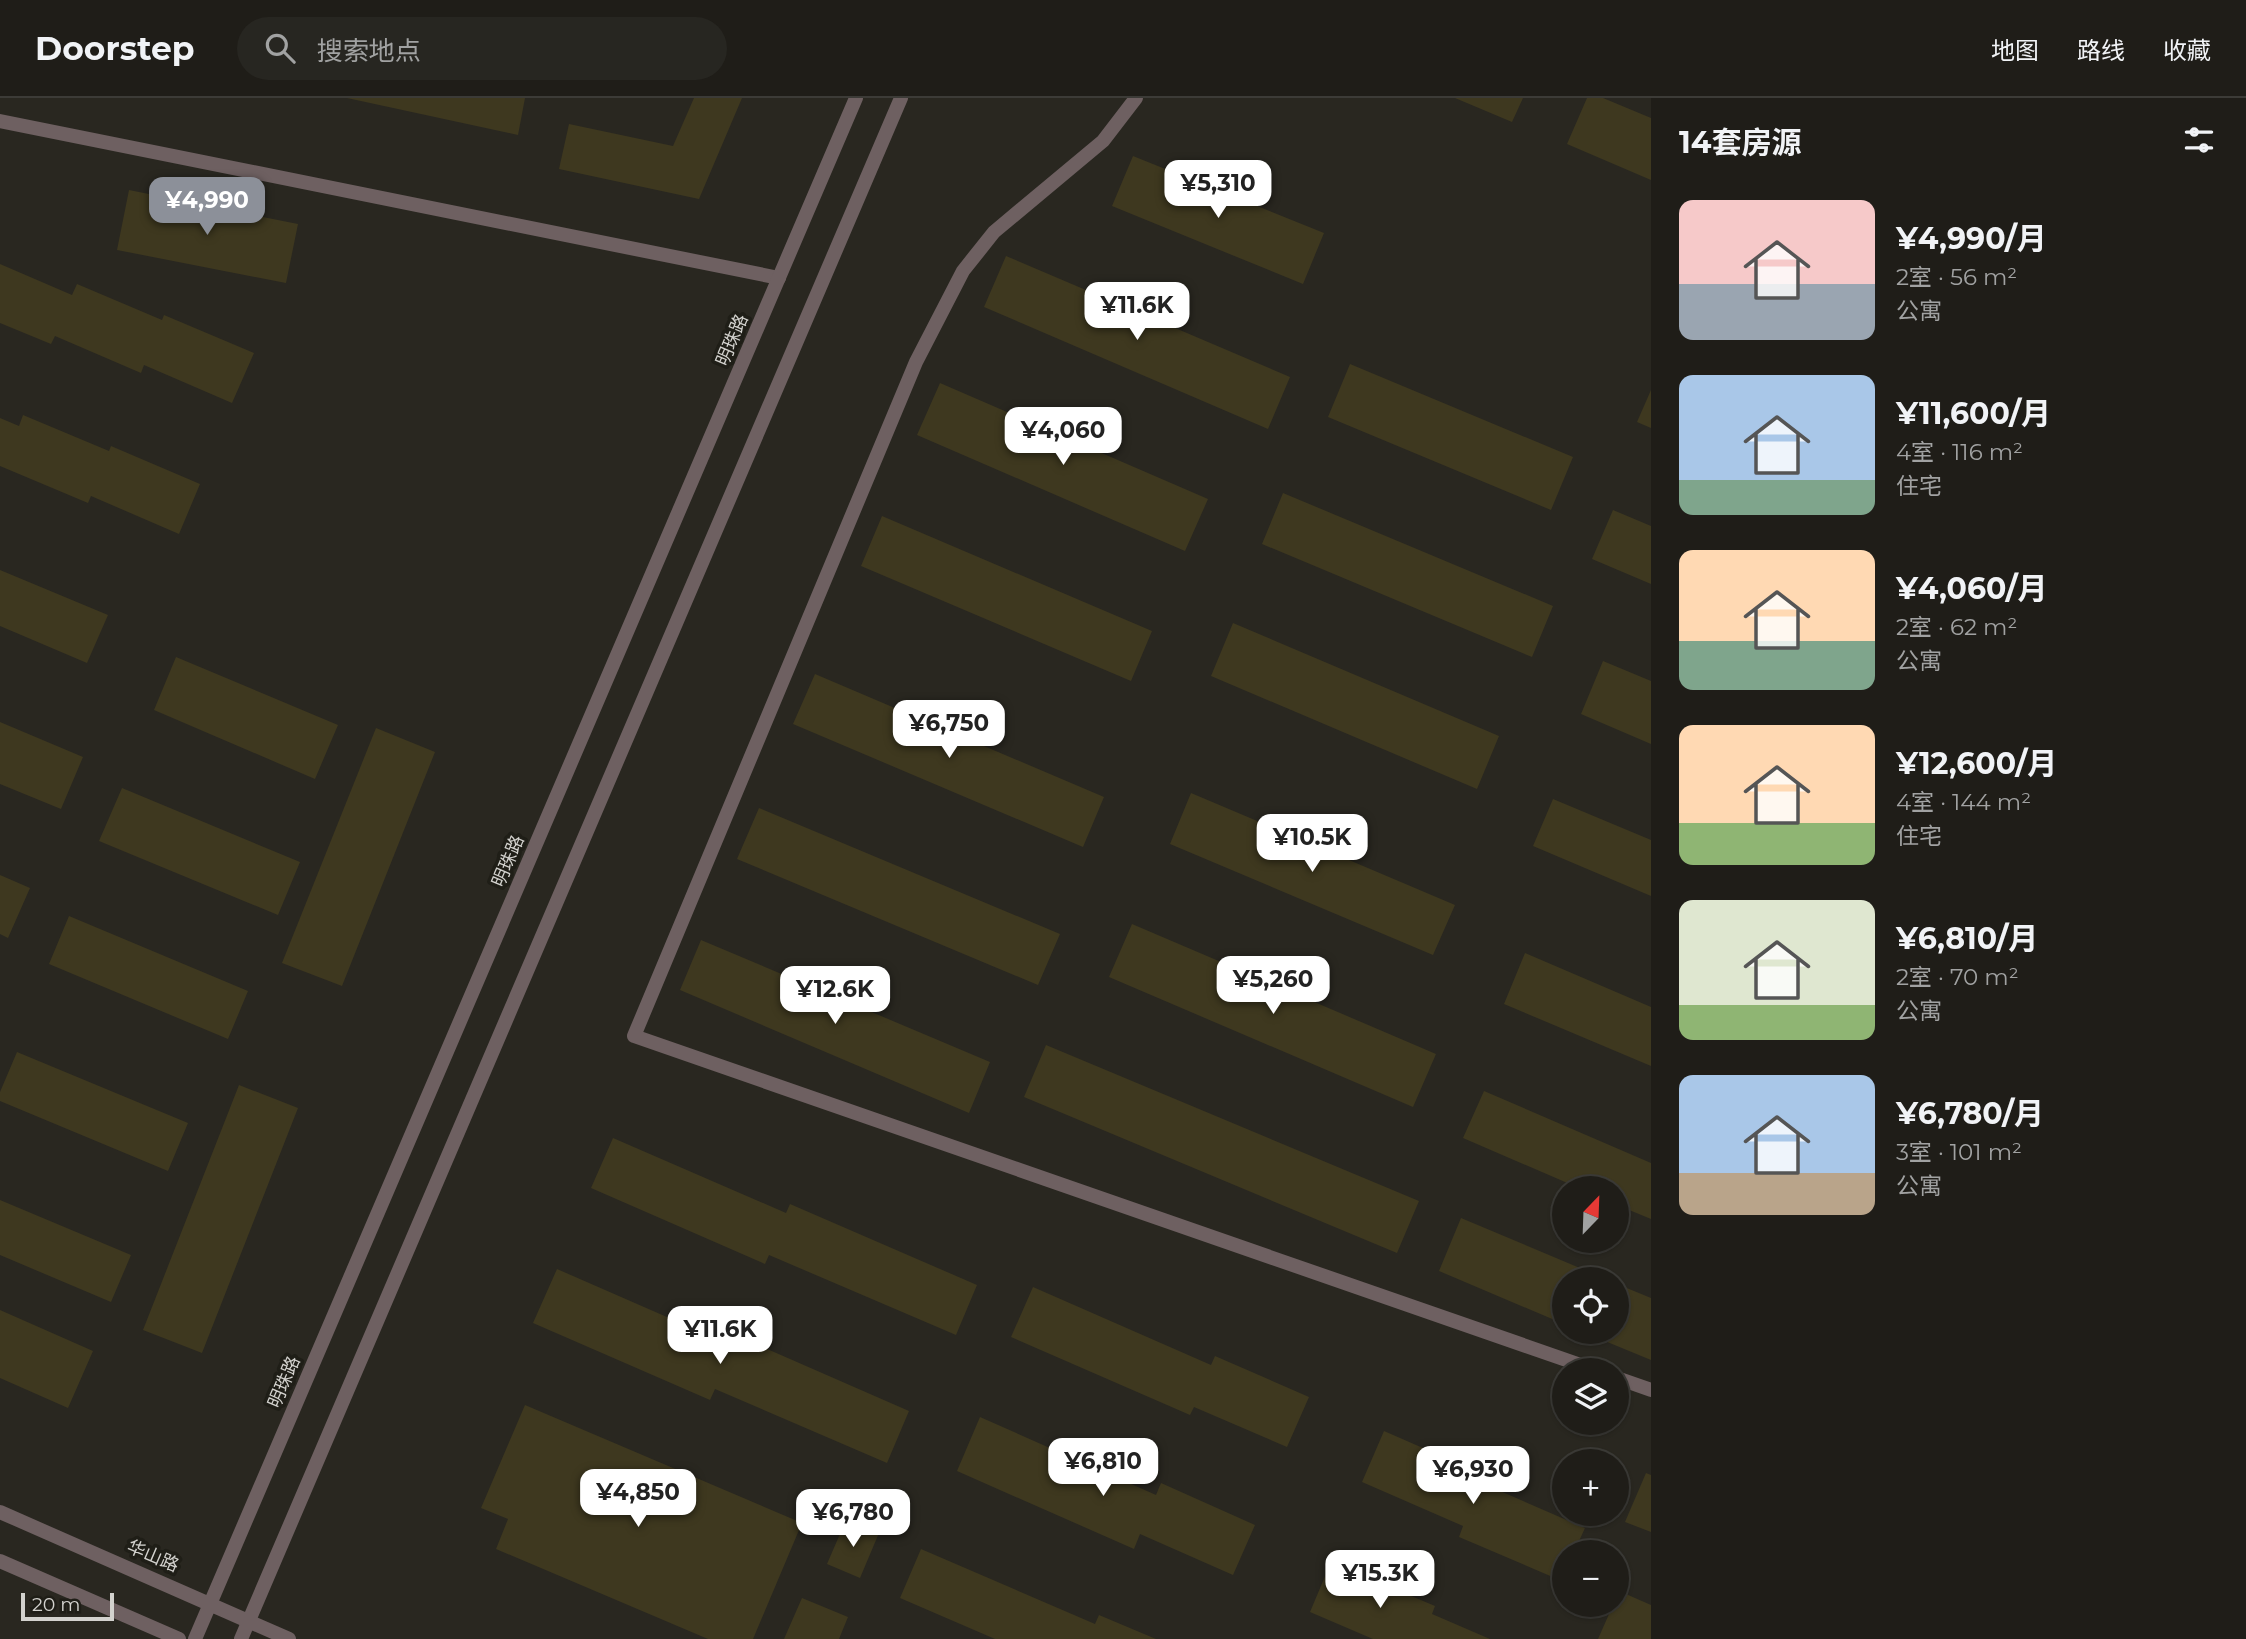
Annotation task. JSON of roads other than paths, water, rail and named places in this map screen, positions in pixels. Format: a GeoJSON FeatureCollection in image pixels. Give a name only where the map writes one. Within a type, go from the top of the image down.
{"type":"FeatureCollection","features":[{"type":"Feature","properties":{"kind":"street","name":"明珠路"},"geometry":{"type":"LineString","coordinates":[[195,1639],[856,98]]}},
{"type":"Feature","properties":{"kind":"street"},"geometry":{"type":"LineString","coordinates":[[241,1639],[901,98]]}},
{"type":"Feature","properties":{"kind":"street"},"geometry":{"type":"LineString","coordinates":[[1136,98],[1103,141],[995,232],[963,271],[916,362],[634,1036],[1560,1358]]}},
{"type":"Feature","properties":{"kind":"street"},"geometry":{"type":"LineString","coordinates":[[0,121],[779,278]]}},
{"type":"Feature","properties":{"kind":"street"},"geometry":{"type":"LineString","coordinates":[[1629,1382],[1651,1390]]}},
{"type":"Feature","properties":{"kind":"street","name":"华山路"},"geometry":{"type":"LineString","coordinates":[[0,1511],[289,1639]]}},
{"type":"Feature","properties":{"kind":"street"},"geometry":{"type":"LineString","coordinates":[[0,1561],[179,1639]]}}]}
